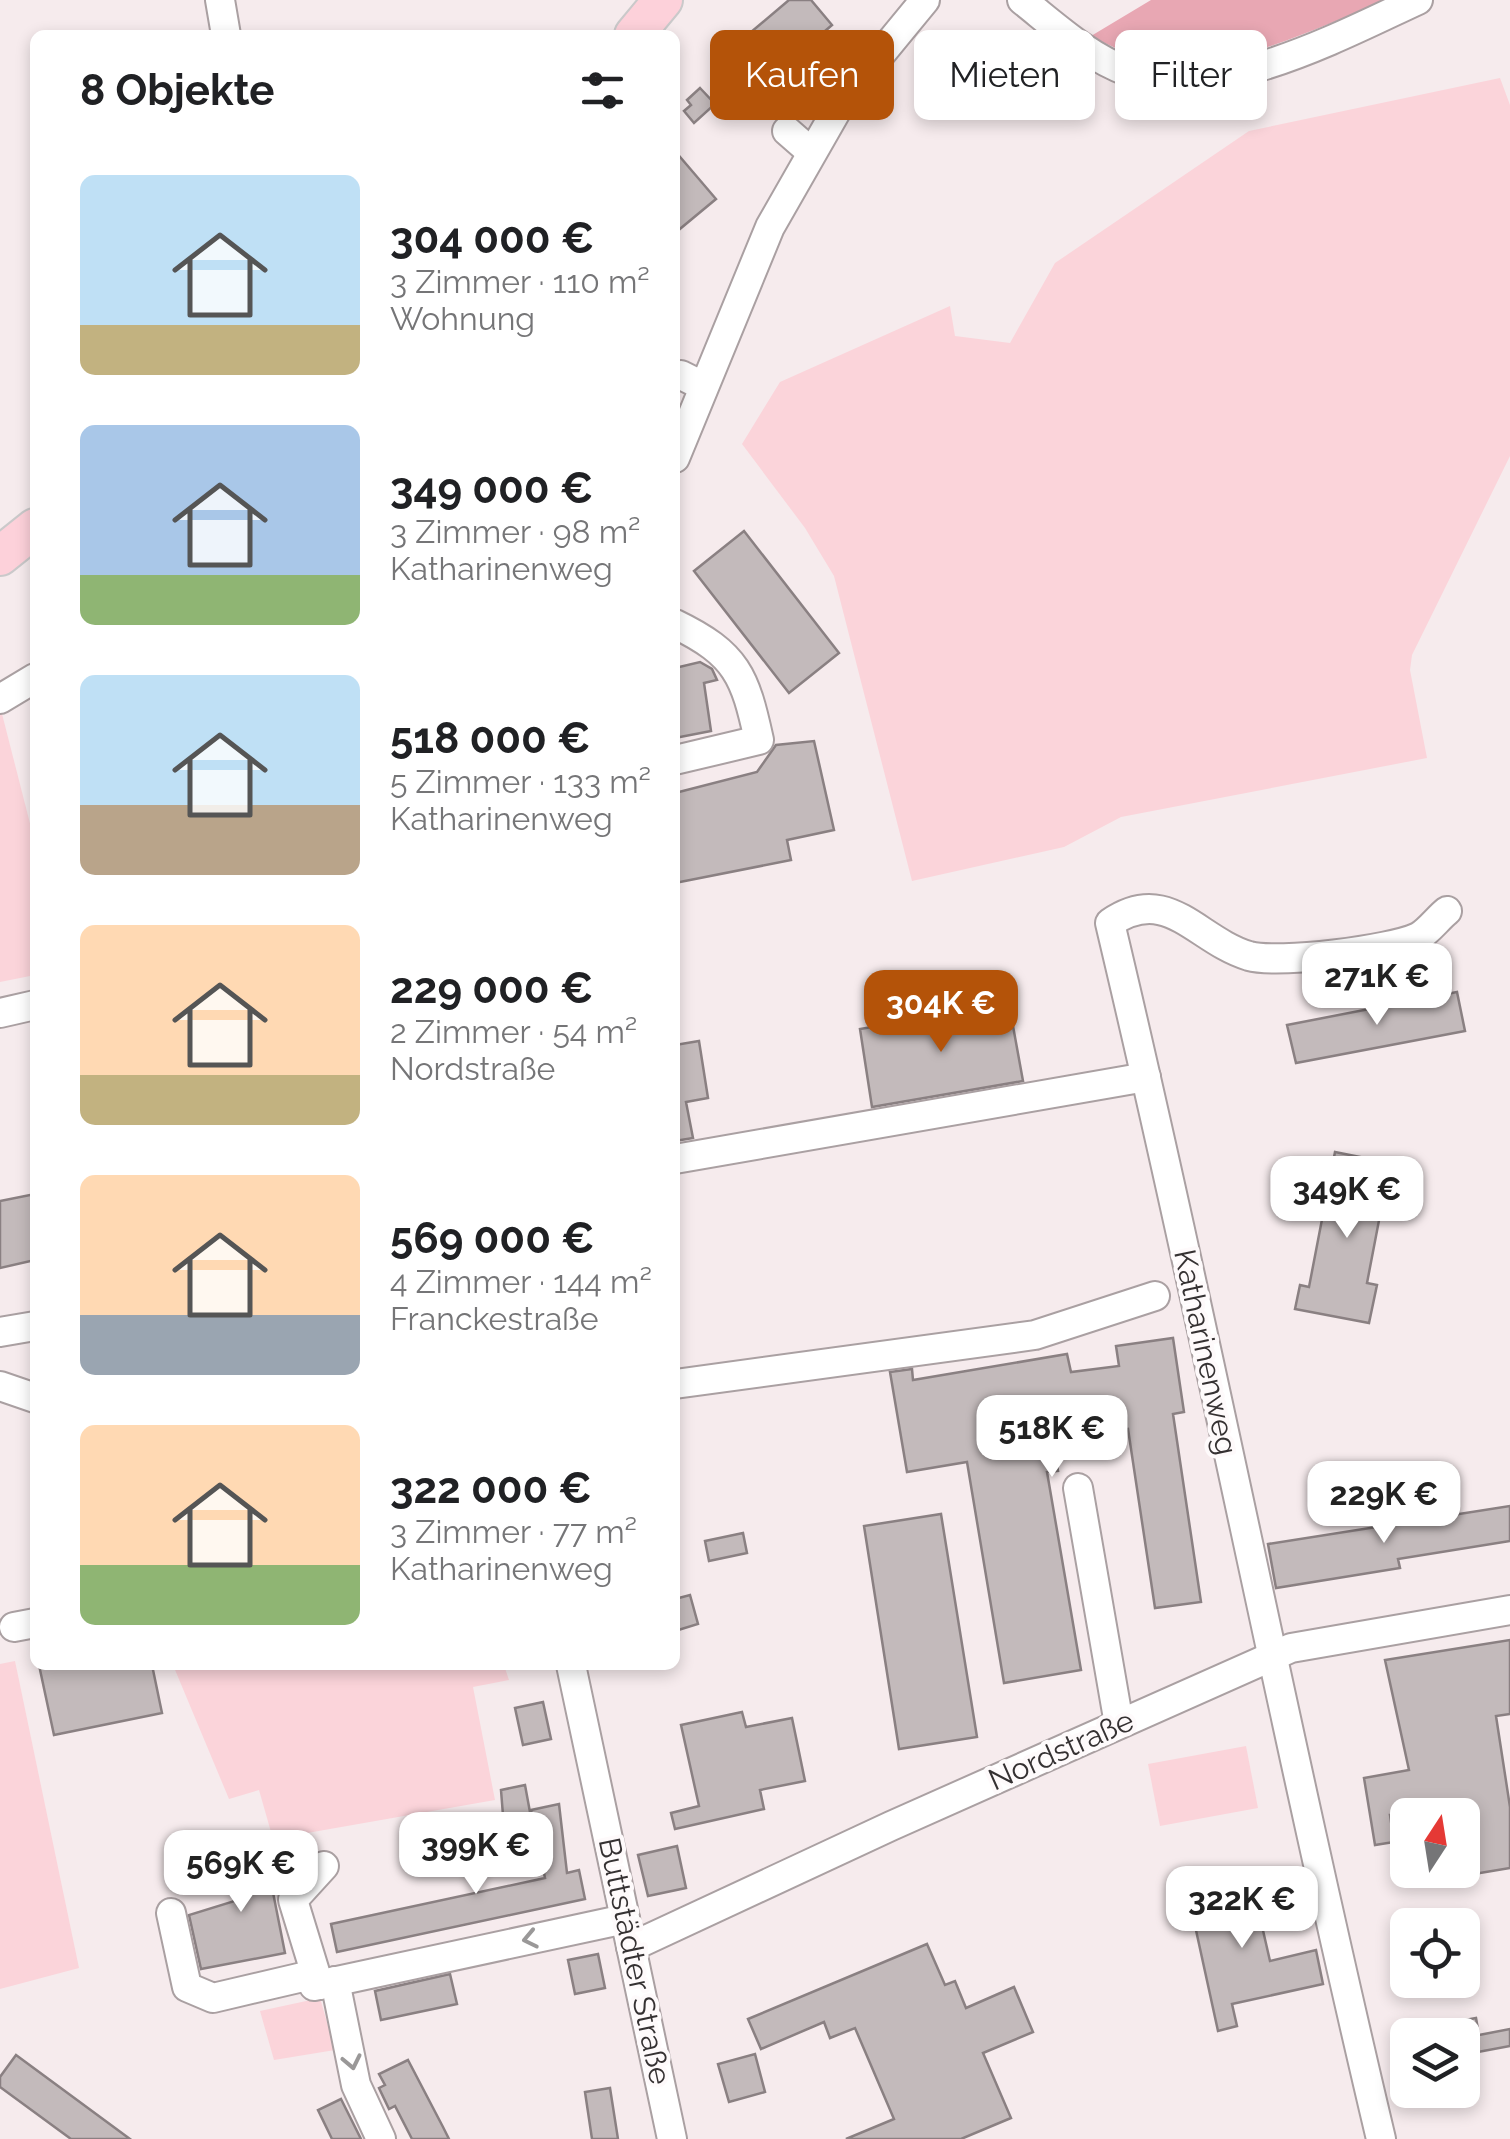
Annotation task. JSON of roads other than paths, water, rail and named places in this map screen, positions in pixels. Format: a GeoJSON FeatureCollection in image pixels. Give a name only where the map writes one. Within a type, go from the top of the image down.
{"type":"FeatureCollection","features":[{"type":"Feature","properties":{"kind":"main road"},"geometry":{"type":"LineString","coordinates":[[638,30],[663,0]]}},
{"type":"Feature","properties":{"kind":"main road"},"geometry":{"type":"LineString","coordinates":[[0,556],[30,532]]}},
{"type":"Feature","properties":{"kind":"street"},"geometry":{"type":"LineString","coordinates":[[220,0],[225,30]]}},
{"type":"Feature","properties":{"kind":"street"},"geometry":{"type":"LineString","coordinates":[[680,435],[692,380],[811,152],[842,101],[925,0]]}},
{"type":"Feature","properties":{"kind":"street"},"geometry":{"type":"LineString","coordinates":[[1022,0],[1082,48],[1115,66],[1149,78],[1187,80],[1237,71],[1332,42],[1418,0]]}},
{"type":"Feature","properties":{"kind":"street"},"geometry":{"type":"LineString","coordinates":[[787,131],[811,152]]}},
{"type":"Feature","properties":{"kind":"street"},"geometry":{"type":"LineString","coordinates":[[680,626],[706,639],[734,663],[746,684],[759,740],[680,759]]}},
{"type":"Feature","properties":{"kind":"street"},"geometry":{"type":"LineString","coordinates":[[0,700],[30,681]]}},
{"type":"Feature","properties":{"kind":"street","name":"Katharinenweg"},"geometry":{"type":"LineString","coordinates":[[1381,2139],[1269,1658],[1110,922],[1144,907],[1166,910],[1247,955],[1272,960],[1419,937],[1447,910]]}},
{"type":"Feature","properties":{"kind":"street"},"geometry":{"type":"LineString","coordinates":[[0,1013],[30,1007]]}},
{"type":"Feature","properties":{"kind":"street"},"geometry":{"type":"LineString","coordinates":[[680,1158],[1146,1077]]}},
{"type":"Feature","properties":{"kind":"street"},"geometry":{"type":"LineString","coordinates":[[680,1383],[1035,1335],[1155,1296]]}},
{"type":"Feature","properties":{"kind":"street"},"geometry":{"type":"LineString","coordinates":[[0,1332],[30,1327]]}},
{"type":"Feature","properties":{"kind":"street"},"geometry":{"type":"LineString","coordinates":[[0,1386],[30,1396]]}},
{"type":"Feature","properties":{"kind":"street"},"geometry":{"type":"LineString","coordinates":[[1078,1488],[1119,1724]]}},
{"type":"Feature","properties":{"kind":"street","name":"Nordstraße"},"geometry":{"type":"LineString","coordinates":[[631,1947],[1291,1648],[1370,1631],[1510,1610]]}},
{"type":"Feature","properties":{"kind":"street","name":"Buttstädter Straße"},"geometry":{"type":"LineString","coordinates":[[573,1670],[672,2139]]}},
{"type":"Feature","properties":{"kind":"street"},"geometry":{"type":"LineString","coordinates":[[324,1866],[293,1900],[356,2085],[381,2139]]}},
{"type":"Feature","properties":{"kind":"street"},"geometry":{"type":"LineString","coordinates":[[171,1913],[187,1987],[212,1998],[307,1976],[322,1984],[626,1919]]}}]}
